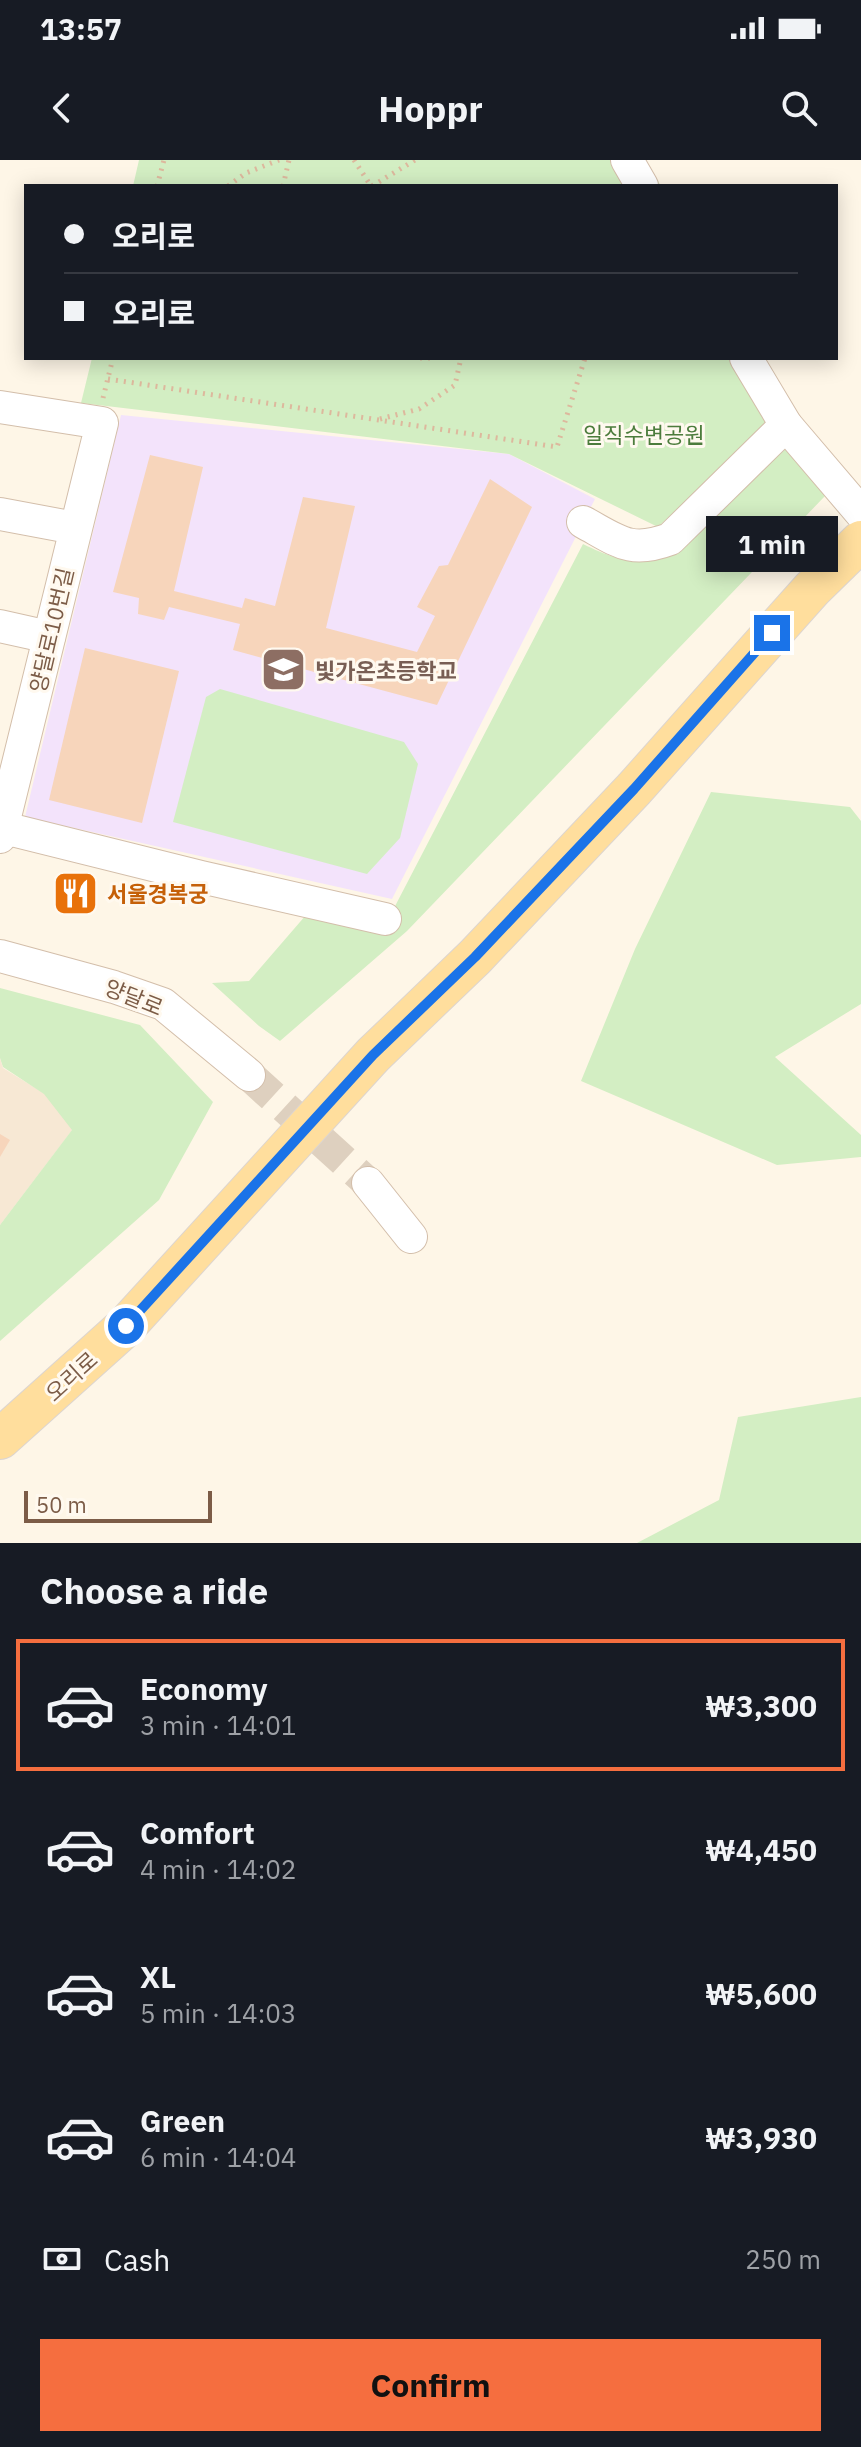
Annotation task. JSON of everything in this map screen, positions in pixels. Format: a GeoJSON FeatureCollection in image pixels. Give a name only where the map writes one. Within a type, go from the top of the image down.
{"type":"FeatureCollection","features":[{"type":"Feature","properties":{"kind":"main road","name":"오리로"},"geometry":{"type":"LineString","coordinates":[[0,1439],[126,1326],[373,1055],[475,957],[634,789],[812,589],[861,541]]}},
{"type":"Feature","properties":{"kind":"street"},"geometry":{"type":"LineString","coordinates":[[627,160],[641,184]]}},
{"type":"Feature","properties":{"kind":"street"},"geometry":{"type":"LineString","coordinates":[[747,360],[786,425],[861,513]]}},
{"type":"Feature","properties":{"kind":"street"},"geometry":{"type":"LineString","coordinates":[[0,407],[102,411]]}},
{"type":"Feature","properties":{"kind":"street","name":"양달로10번길"},"geometry":{"type":"LineString","coordinates":[[1,831],[13,729],[49,637],[102,411]]}},
{"type":"Feature","properties":{"kind":"street"},"geometry":{"type":"LineString","coordinates":[[583,522],[631,547],[653,545],[670,539],[786,425]]}},
{"type":"Feature","properties":{"kind":"street"},"geometry":{"type":"LineString","coordinates":[[0,514],[75,528]]}},
{"type":"Feature","properties":{"kind":"street"},"geometry":{"type":"LineString","coordinates":[[0,626],[49,637]]}},
{"type":"Feature","properties":{"kind":"street"},"geometry":{"type":"LineString","coordinates":[[1,831],[385,919]]}},
{"type":"Feature","properties":{"kind":"street","name":"양달로"},"geometry":{"type":"LineString","coordinates":[[0,956],[114,987],[163,1004],[249,1075]]}},
{"type":"Feature","properties":{"kind":"street"},"geometry":{"type":"LineString","coordinates":[[368,1183],[411,1237]]}},
{"type":"Feature","properties":{"kind":"path"},"geometry":{"type":"LineString","coordinates":[[158,184],[164,160]]}},
{"type":"Feature","properties":{"kind":"path"},"geometry":{"type":"LineString","coordinates":[[231,184],[246,173],[279,160]]}},
{"type":"Feature","properties":{"kind":"path"},"geometry":{"type":"LineString","coordinates":[[283,184],[289,160]]}},
{"type":"Feature","properties":{"kind":"path"},"geometry":{"type":"LineString","coordinates":[[354,160],[371,184]]}},
{"type":"Feature","properties":{"kind":"path"},"geometry":{"type":"LineString","coordinates":[[375,184],[415,160]]}},
{"type":"Feature","properties":{"kind":"path"},"geometry":{"type":"LineString","coordinates":[[102,411],[113,360]]}},
{"type":"Feature","properties":{"kind":"path"},"geometry":{"type":"LineString","coordinates":[[375,420],[419,409],[455,385],[461,360]]}},
{"type":"Feature","properties":{"kind":"path"},"geometry":{"type":"LineString","coordinates":[[108,379],[557,447],[584,360]]}},
{"type":"Feature","properties":{"kind":"shaded area","name":"빛가온초등학교"},"geometry":{"type":"Polygon","coordinates":[[[121,415],[509,454],[595,499],[392,899],[25,817],[121,415]]]}},
{"type":"Feature","properties":{"kind":"shaded area"},"geometry":{"type":"Polygon","coordinates":[[[0,1058],[3,1068],[45,1094],[73,1129],[0,1225],[0,1058]]]}},
{"type":"Feature","properties":{"kind":"green space"},"geometry":{"type":"Polygon","coordinates":[[[139,160],[645,160],[660,184],[133,184],[139,160]]]}},
{"type":"Feature","properties":{"kind":"green space","name":"일직수변공원"},"geometry":{"type":"Polygon","coordinates":[[[92,360],[764,360],[790,403],[658,527],[509,454],[81,403],[92,360]]]}},
{"type":"Feature","properties":{"kind":"green space"},"geometry":{"type":"Polygon","coordinates":[[[786,443],[825,496],[407,931],[280,1041],[212,983],[249,981],[325,893],[392,912],[583,544],[623,559],[666,558],[786,443]]]}},
{"type":"Feature","properties":{"kind":"green space"},"geometry":{"type":"Polygon","coordinates":[[[220,689],[404,742],[418,764],[400,838],[367,874],[173,822],[206,697],[220,689]]]}},
{"type":"Feature","properties":{"kind":"green space"},"geometry":{"type":"Polygon","coordinates":[[[711,792],[850,807],[861,821],[861,1004],[775,1057],[861,1135],[861,1157],[777,1165],[581,1081],[635,949],[711,792]]]}},
{"type":"Feature","properties":{"kind":"green space"},"geometry":{"type":"Polygon","coordinates":[[[0,988],[140,1025],[213,1102],[159,1200],[0,1341],[0,1225],[72,1130],[44,1094],[3,1067],[0,1058],[0,988]]]}},
{"type":"Feature","properties":{"kind":"green space"},"geometry":{"type":"Polygon","coordinates":[[[861,1397],[861,1543],[637,1543],[719,1500],[738,1417],[861,1397]]]}},
{"type":"Feature","properties":{"kind":"building"},"geometry":{"type":"Polygon","coordinates":[[[150,455],[203,467],[174,591],[242,608],[245,598],[275,606],[303,497],[355,506],[326,628],[417,652],[435,616],[417,607],[439,566],[448,565],[490,479],[532,507],[437,705],[233,650],[240,624],[169,607],[164,620],[138,614],[139,598],[113,592],[150,455]]]}},
{"type":"Feature","properties":{"kind":"building"},"geometry":{"type":"Polygon","coordinates":[[[85,648],[179,671],[142,823],[49,800],[85,648]]]}},
{"type":"Feature","properties":{"kind":"building"},"geometry":{"type":"Polygon","coordinates":[[[0,1134],[10,1140],[0,1157],[0,1134]]]}},
{"type":"Feature","properties":{"kind":"tunnel"},"geometry":{"type":"LineString","coordinates":[[249,1075],[368,1183]]}},
{"type":"Feature","properties":{"kind":"place","name":"빛가온초등학교"},"geometry":{"type":"Point","coordinates":[284,670]}},
{"type":"Feature","properties":{"kind":"place","name":"서울경복궁"},"geometry":{"type":"Point","coordinates":[76,893]}},
{"type":"Feature","properties":{"kind":"route"},"geometry":{"type":"LineString","coordinates":[[126,1326],[373,1055],[475,957],[634,789],[772,633]]}}]}
